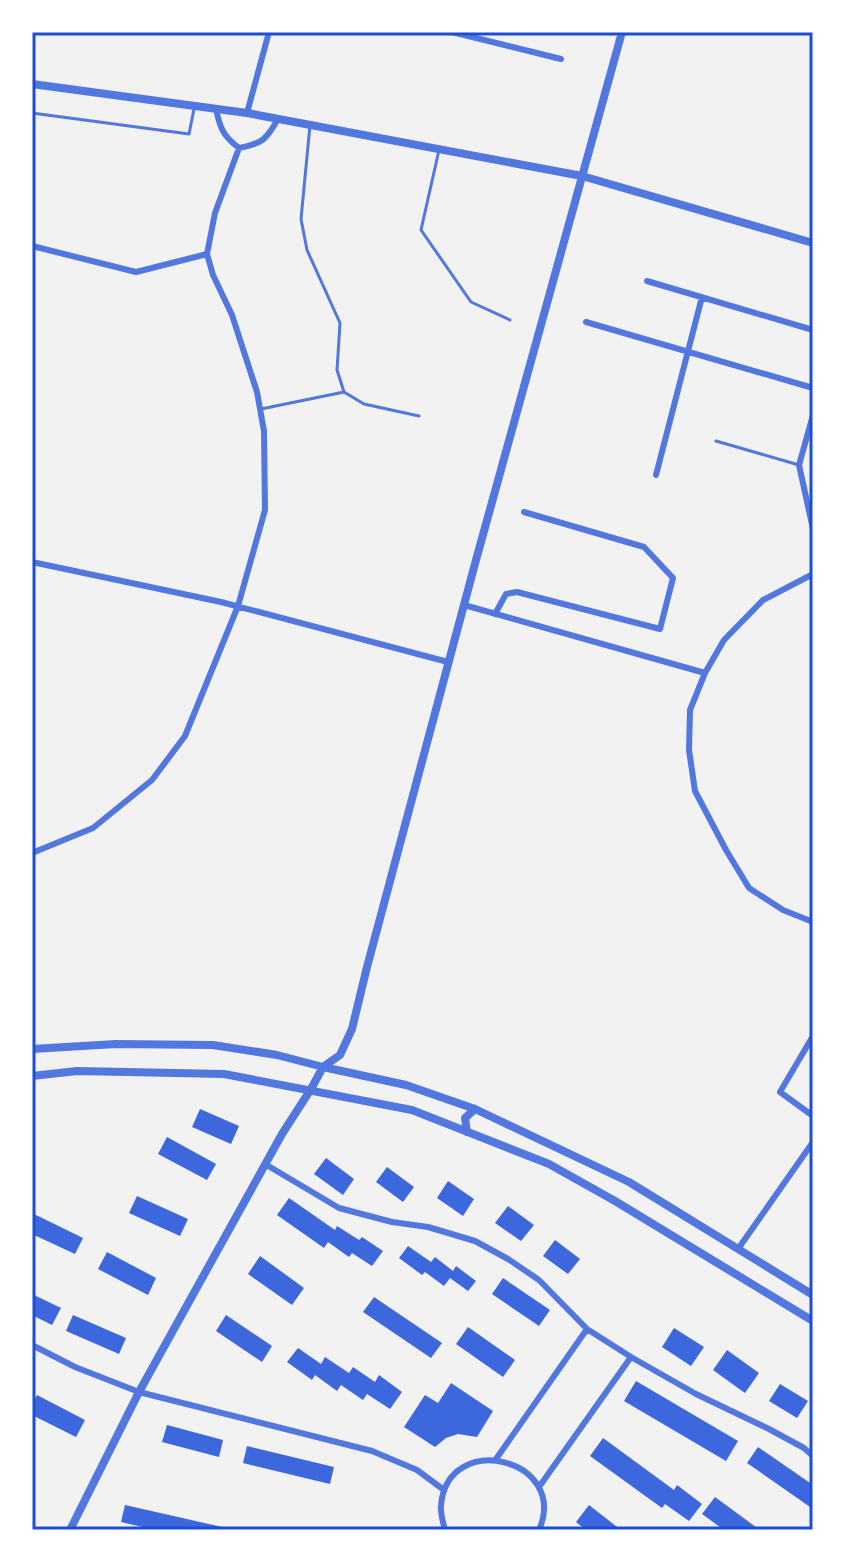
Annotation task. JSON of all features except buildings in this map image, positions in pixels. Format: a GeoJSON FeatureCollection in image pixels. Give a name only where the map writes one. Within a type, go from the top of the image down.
{"type":"FeatureCollection","features":[{"type":"Feature","properties":{"kind":"street"},"geometry":{"type":"LineString","coordinates":[[247,113],[269,32]]}},
{"type":"Feature","properties":{"kind":"street"},"geometry":{"type":"LineString","coordinates":[[452,32],[484,36],[561,59]]}},
{"type":"Feature","properties":{"kind":"street"},"geometry":{"type":"LineString","coordinates":[[70,1530],[139,1392],[265,1164],[323,1067],[340,1055],[352,1029],[448,662],[622,32]]}},
{"type":"Feature","properties":{"kind":"street"},"geometry":{"type":"LineString","coordinates":[[32,84],[247,113],[582,176],[813,243]]}},
{"type":"Feature","properties":{"kind":"street"},"geometry":{"type":"LineString","coordinates":[[216,109],[227,139],[239,148]]}},
{"type":"Feature","properties":{"kind":"street"},"geometry":{"type":"LineString","coordinates":[[239,148],[259,143],[269,135],[278,119]]}},
{"type":"Feature","properties":{"kind":"street"},"geometry":{"type":"LineString","coordinates":[[32,853],[93,828],[152,780],[185,736],[238,606],[265,510],[264,431],[257,392],[232,315],[213,275],[207,254],[215,213],[239,148]]}},
{"type":"Feature","properties":{"kind":"street"},"geometry":{"type":"LineString","coordinates":[[32,246],[136,272],[207,254]]}},
{"type":"Feature","properties":{"kind":"street"},"geometry":{"type":"LineString","coordinates":[[647,281],[813,330]]}},
{"type":"Feature","properties":{"kind":"street"},"geometry":{"type":"LineString","coordinates":[[656,475],[702,297]]}},
{"type":"Feature","properties":{"kind":"street"},"geometry":{"type":"LineString","coordinates":[[586,322],[813,388]]}},
{"type":"Feature","properties":{"kind":"street"},"geometry":{"type":"LineString","coordinates":[[813,415],[799,465],[813,529]]}},
{"type":"Feature","properties":{"kind":"street"},"geometry":{"type":"LineString","coordinates":[[495,614],[506,594],[517,592],[660,629],[673,578],[644,547],[524,512]]}},
{"type":"Feature","properties":{"kind":"street"},"geometry":{"type":"LineString","coordinates":[[32,562],[238,606],[448,662]]}},
{"type":"Feature","properties":{"kind":"street"},"geometry":{"type":"LineString","coordinates":[[813,574],[763,600],[724,640],[705,673],[690,710],[689,750],[695,791],[749,888],[783,910],[813,922]]}},
{"type":"Feature","properties":{"kind":"street"},"geometry":{"type":"LineString","coordinates":[[464,605],[705,673]]}},
{"type":"Feature","properties":{"kind":"street"},"geometry":{"type":"LineString","coordinates":[[813,1036],[780,1092],[813,1116]]}},
{"type":"Feature","properties":{"kind":"street"},"geometry":{"type":"LineString","coordinates":[[32,1049],[116,1044],[213,1045],[277,1055],[406,1085],[475,1109],[629,1182],[813,1295]]}},
{"type":"Feature","properties":{"kind":"street"},"geometry":{"type":"LineString","coordinates":[[32,1076],[77,1071],[224,1074],[412,1110],[549,1164],[813,1321]]}},
{"type":"Feature","properties":{"kind":"street"},"geometry":{"type":"LineString","coordinates":[[467,1132],[465,1118],[475,1109]]}},
{"type":"Feature","properties":{"kind":"street"},"geometry":{"type":"LineString","coordinates":[[738,1249],[813,1142]]}},
{"type":"Feature","properties":{"kind":"street"},"geometry":{"type":"LineString","coordinates":[[265,1164],[339,1208],[392,1222],[428,1227],[475,1241],[539,1280],[587,1329],[631,1357],[696,1394],[804,1448],[813,1456]]}},
{"type":"Feature","properties":{"kind":"street"},"geometry":{"type":"LineString","coordinates":[[496,1459],[587,1329]]}},
{"type":"Feature","properties":{"kind":"street"},"geometry":{"type":"LineString","coordinates":[[32,1345],[75,1367],[139,1392],[372,1451],[417,1470],[444,1490]]}},
{"type":"Feature","properties":{"kind":"street"},"geometry":{"type":"LineString","coordinates":[[539,1487],[631,1357]]}},
{"type":"Feature","properties":{"kind":"street"},"geometry":{"type":"LineString","coordinates":[[445,1530],[440,1508],[444,1490],[452,1478],[462,1468],[480,1460],[496,1459],[513,1464],[527,1473],[539,1487],[543,1510],[539,1530]]}},
{"type":"Feature","properties":{"kind":"lane"},"geometry":{"type":"LineString","coordinates":[[32,113],[189,134],[194,106]]}},
{"type":"Feature","properties":{"kind":"lane"},"geometry":{"type":"LineString","coordinates":[[310,125],[301,219],[307,250],[340,323],[337,370],[344,392],[364,404],[419,416]]}},
{"type":"Feature","properties":{"kind":"lane"},"geometry":{"type":"LineString","coordinates":[[439,149],[421,230],[471,302],[510,320]]}},
{"type":"Feature","properties":{"kind":"lane"},"geometry":{"type":"LineString","coordinates":[[260,409],[344,392]]}},
{"type":"Feature","properties":{"kind":"lane"},"geometry":{"type":"LineString","coordinates":[[716,441],[799,465]]}}]}
